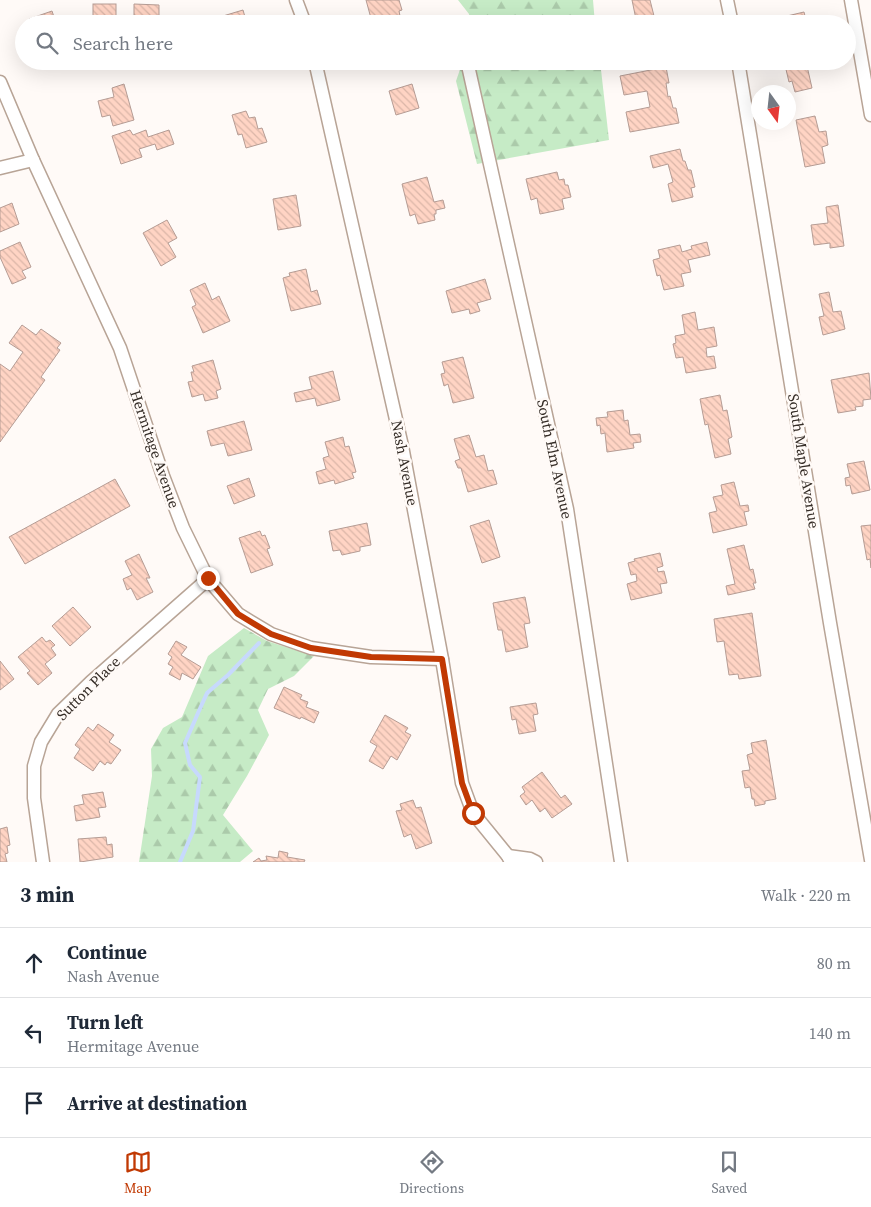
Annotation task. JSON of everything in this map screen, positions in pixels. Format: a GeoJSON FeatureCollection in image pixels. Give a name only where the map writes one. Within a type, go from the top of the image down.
{"type":"FeatureCollection","features":[{"type":"Feature","properties":{"kind":"street"},"geometry":{"type":"LineString","coordinates":[[296,0],[302,15]]}},
{"type":"Feature","properties":{"kind":"street"},"geometry":{"type":"LineString","coordinates":[[727,0],[730,15]]}},
{"type":"Feature","properties":{"kind":"street"},"geometry":{"type":"LineString","coordinates":[[851,0],[854,15]]}},
{"type":"Feature","properties":{"kind":"street"},"geometry":{"type":"LineString","coordinates":[[856,29],[871,115]]}},
{"type":"Feature","properties":{"kind":"street","name":"Nash Avenue"},"geometry":{"type":"LineString","coordinates":[[317,70],[402,446],[442,659],[462,783],[473,813],[510,859],[530,859],[536,862]]}},
{"type":"Feature","properties":{"kind":"street","name":"South Elm Avenue"},"geometry":{"type":"LineString","coordinates":[[469,70],[567,509],[620,862]]}},
{"type":"Feature","properties":{"kind":"street","name":"South Maple Avenue"},"geometry":{"type":"LineString","coordinates":[[739,70],[830,623],[871,860]]}},
{"type":"Feature","properties":{"kind":"street","name":"Hermitage Avenue"},"geometry":{"type":"LineString","coordinates":[[0,82],[120,348],[163,476],[184,528],[208,578],[238,614],[271,634],[311,648],[371,657],[442,659]]}},
{"type":"Feature","properties":{"kind":"street"},"geometry":{"type":"LineString","coordinates":[[0,168],[34,160]]}},
{"type":"Feature","properties":{"kind":"street","name":"Sutton Place"},"geometry":{"type":"LineString","coordinates":[[43,862],[34,798],[34,766],[45,735],[58,714],[91,682],[208,578]]}},
{"type":"Feature","properties":{"kind":"green space"},"geometry":{"type":"Polygon","coordinates":[[[458,0],[593,0],[594,15],[469,15],[458,0]]]}},
{"type":"Feature","properties":{"kind":"green space"},"geometry":{"type":"Polygon","coordinates":[[[460,70],[601,70],[609,140],[477,164],[456,81],[460,70]]]}},
{"type":"Feature","properties":{"kind":"green space"},"geometry":{"type":"Polygon","coordinates":[[[244,628],[267,641],[314,656],[294,676],[268,689],[258,710],[269,735],[223,815],[253,851],[240,862],[139,862],[152,776],[151,749],[163,728],[182,717],[208,656],[244,628]]]}},
{"type":"Feature","properties":{"kind":"building"},"geometry":{"type":"Polygon","coordinates":[[[366,0],[399,0],[402,10],[399,11],[400,15],[370,15],[366,0]]]}},
{"type":"Feature","properties":{"kind":"building"},"geometry":{"type":"Polygon","coordinates":[[[632,0],[650,0],[654,15],[635,15],[632,0]]]}},
{"type":"Feature","properties":{"kind":"building"},"geometry":{"type":"Polygon","coordinates":[[[93,4],[116,4],[116,15],[93,15],[93,4]]]}},
{"type":"Feature","properties":{"kind":"building"},"geometry":{"type":"Polygon","coordinates":[[[134,4],[159,5],[159,15],[134,15],[134,4]]]}},
{"type":"Feature","properties":{"kind":"building"},"geometry":{"type":"Polygon","coordinates":[[[243,10],[244,15],[226,15],[243,10]]]}},
{"type":"Feature","properties":{"kind":"building"},"geometry":{"type":"Polygon","coordinates":[[[52,11],[53,15],[40,15],[52,11]]]}},
{"type":"Feature","properties":{"kind":"building"},"geometry":{"type":"Polygon","coordinates":[[[804,12],[805,15],[791,15],[804,12]]]}},
{"type":"Feature","properties":{"kind":"building"},"geometry":{"type":"Polygon","coordinates":[[[651,70],[667,70],[669,83],[666,83],[668,97],[670,96],[673,108],[676,108],[679,123],[630,132],[626,112],[650,107],[647,91],[624,95],[620,76],[651,70]]]}},
{"type":"Feature","properties":{"kind":"building"},"geometry":{"type":"Polygon","coordinates":[[[786,70],[808,70],[812,88],[796,92],[796,85],[793,85],[792,81],[789,82],[786,70]]]}},
{"type":"Feature","properties":{"kind":"building"},"geometry":{"type":"Polygon","coordinates":[[[124,84],[134,120],[113,126],[110,115],[102,117],[98,101],[114,97],[112,88],[124,84]]]}},
{"type":"Feature","properties":{"kind":"building"},"geometry":{"type":"Polygon","coordinates":[[[412,84],[419,108],[396,115],[389,91],[412,84]]]}},
{"type":"Feature","properties":{"kind":"building"},"geometry":{"type":"Polygon","coordinates":[[[246,111],[249,118],[255,117],[258,129],[262,128],[267,142],[246,148],[242,134],[238,135],[232,115],[246,111]]]}},
{"type":"Feature","properties":{"kind":"building"},"geometry":{"type":"Polygon","coordinates":[[[815,116],[819,132],[826,131],[828,145],[822,147],[825,163],[805,167],[796,120],[815,116]]]}},
{"type":"Feature","properties":{"kind":"building"},"geometry":{"type":"Polygon","coordinates":[[[130,130],[133,135],[146,130],[148,137],[169,130],[174,144],[157,150],[155,144],[139,149],[142,157],[121,164],[112,136],[130,130]]]}},
{"type":"Feature","properties":{"kind":"building"},"geometry":{"type":"Polygon","coordinates":[[[680,149],[683,161],[685,161],[688,170],[691,170],[695,187],[691,188],[693,197],[672,202],[668,184],[673,182],[668,164],[653,168],[650,156],[680,149]]]}},
{"type":"Feature","properties":{"kind":"building"},"geometry":{"type":"Polygon","coordinates":[[[557,172],[559,180],[564,179],[565,185],[568,185],[571,197],[562,199],[564,209],[540,214],[537,198],[531,200],[526,179],[557,172]]]}},
{"type":"Feature","properties":{"kind":"building"},"geometry":{"type":"Polygon","coordinates":[[[427,177],[434,202],[443,200],[445,208],[436,210],[436,214],[434,214],[435,220],[418,224],[415,214],[410,216],[402,184],[427,177]]]}},
{"type":"Feature","properties":{"kind":"building"},"geometry":{"type":"Polygon","coordinates":[[[296,195],[301,226],[278,230],[273,199],[296,195]]]}},
{"type":"Feature","properties":{"kind":"building"},"geometry":{"type":"Polygon","coordinates":[[[12,203],[19,224],[0,232],[0,208],[12,203]]]}},
{"type":"Feature","properties":{"kind":"building"},"geometry":{"type":"Polygon","coordinates":[[[838,205],[844,246],[830,248],[830,243],[814,245],[811,225],[828,223],[826,207],[838,205]]]}},
{"type":"Feature","properties":{"kind":"building"},"geometry":{"type":"Polygon","coordinates":[[[167,220],[177,238],[168,243],[176,257],[161,266],[143,233],[167,220]]]}},
{"type":"Feature","properties":{"kind":"building"},"geometry":{"type":"Polygon","coordinates":[[[20,242],[31,267],[22,271],[26,278],[12,284],[0,257],[0,251],[20,242]]]}},
{"type":"Feature","properties":{"kind":"building"},"geometry":{"type":"Polygon","coordinates":[[[707,242],[710,255],[688,260],[691,272],[681,274],[684,286],[664,290],[660,275],[657,276],[653,260],[660,258],[658,250],[680,245],[682,252],[692,249],[691,246],[707,242]]]}},
{"type":"Feature","properties":{"kind":"building"},"geometry":{"type":"Polygon","coordinates":[[[306,269],[311,292],[317,290],[321,304],[291,311],[283,278],[290,276],[289,273],[306,269]]]}},
{"type":"Feature","properties":{"kind":"building"},"geometry":{"type":"Polygon","coordinates":[[[485,279],[491,299],[477,303],[480,311],[470,314],[469,309],[452,313],[446,291],[485,279]]]}},
{"type":"Feature","properties":{"kind":"building"},"geometry":{"type":"Polygon","coordinates":[[[205,283],[212,300],[219,296],[230,321],[203,333],[192,307],[196,305],[190,290],[205,283]]]}},
{"type":"Feature","properties":{"kind":"building"},"geometry":{"type":"Polygon","coordinates":[[[829,292],[833,312],[841,311],[845,329],[823,335],[819,317],[824,316],[819,294],[829,292]]]}},
{"type":"Feature","properties":{"kind":"building"},"geometry":{"type":"Polygon","coordinates":[[[695,312],[698,330],[714,327],[717,346],[706,348],[707,357],[714,356],[716,368],[686,373],[683,357],[676,358],[673,344],[676,343],[675,336],[685,334],[682,315],[695,312]]]}},
{"type":"Feature","properties":{"kind":"building"},"geometry":{"type":"Polygon","coordinates":[[[22,325],[36,335],[41,329],[61,343],[57,348],[60,350],[41,377],[45,380],[0,442],[0,364],[10,371],[23,352],[9,343],[22,325]]]}},
{"type":"Feature","properties":{"kind":"building"},"geometry":{"type":"Polygon","coordinates":[[[463,357],[474,398],[453,403],[448,384],[444,386],[441,374],[445,373],[442,362],[463,357]]]}},
{"type":"Feature","properties":{"kind":"building"},"geometry":{"type":"Polygon","coordinates":[[[213,360],[221,389],[216,391],[218,398],[205,401],[203,394],[192,397],[188,382],[193,381],[191,372],[194,372],[192,366],[213,360]]]}},
{"type":"Feature","properties":{"kind":"building"},"geometry":{"type":"Polygon","coordinates":[[[333,371],[340,400],[317,406],[315,398],[296,402],[294,393],[312,389],[309,377],[333,371]]]}},
{"type":"Feature","properties":{"kind":"building"},"geometry":{"type":"Polygon","coordinates":[[[869,373],[871,399],[863,400],[863,406],[855,407],[856,410],[838,413],[831,380],[869,373]]]}},
{"type":"Feature","properties":{"kind":"building"},"geometry":{"type":"Polygon","coordinates":[[[720,395],[723,411],[727,410],[732,437],[728,439],[731,454],[715,458],[708,424],[705,425],[700,399],[720,395]]]}},
{"type":"Feature","properties":{"kind":"building"},"geometry":{"type":"Polygon","coordinates":[[[623,410],[624,421],[628,420],[630,435],[640,434],[641,442],[633,443],[634,448],[607,452],[605,433],[601,434],[600,425],[597,426],[596,418],[608,417],[607,412],[623,410]]]}},
{"type":"Feature","properties":{"kind":"building"},"geometry":{"type":"Polygon","coordinates":[[[244,421],[252,450],[228,456],[224,443],[211,446],[207,431],[244,421]]]}},
{"type":"Feature","properties":{"kind":"building"},"geometry":{"type":"Polygon","coordinates":[[[469,435],[476,457],[484,455],[488,471],[493,470],[497,484],[468,492],[461,468],[458,468],[455,461],[460,459],[454,439],[469,435]]]}},
{"type":"Feature","properties":{"kind":"building"},"geometry":{"type":"Polygon","coordinates":[[[343,437],[345,447],[349,446],[356,472],[352,473],[354,478],[335,484],[334,480],[319,484],[316,472],[326,469],[323,458],[329,456],[325,442],[343,437]]]}},
{"type":"Feature","properties":{"kind":"building"},"geometry":{"type":"Polygon","coordinates":[[[864,461],[870,490],[852,494],[850,485],[846,486],[845,478],[850,477],[847,464],[864,461]]]}},
{"type":"Feature","properties":{"kind":"building"},"geometry":{"type":"Polygon","coordinates":[[[249,478],[255,496],[234,504],[227,486],[249,478]]]}},
{"type":"Feature","properties":{"kind":"building"},"geometry":{"type":"Polygon","coordinates":[[[115,479],[130,506],[25,564],[9,537],[115,479]]]}},
{"type":"Feature","properties":{"kind":"building"},"geometry":{"type":"Polygon","coordinates":[[[734,482],[740,506],[748,505],[749,511],[744,512],[747,525],[713,533],[709,513],[717,511],[713,497],[723,495],[721,485],[734,482]]]}},
{"type":"Feature","properties":{"kind":"building"},"geometry":{"type":"Polygon","coordinates":[[[489,520],[500,557],[482,563],[470,526],[489,520]]]}},
{"type":"Feature","properties":{"kind":"building"},"geometry":{"type":"Polygon","coordinates":[[[367,523],[371,545],[360,547],[360,551],[342,555],[340,550],[333,551],[329,531],[367,523]]]}},
{"type":"Feature","properties":{"kind":"building"},"geometry":{"type":"Polygon","coordinates":[[[871,525],[871,568],[870,559],[867,560],[861,526],[871,525]]]}},
{"type":"Feature","properties":{"kind":"building"},"geometry":{"type":"Polygon","coordinates":[[[260,531],[262,536],[265,535],[270,548],[267,549],[273,565],[251,573],[239,538],[260,531]]]}},
{"type":"Feature","properties":{"kind":"building"},"geometry":{"type":"Polygon","coordinates":[[[744,545],[750,570],[753,569],[756,583],[753,583],[755,589],[728,595],[726,586],[735,584],[727,549],[744,545]]]}},
{"type":"Feature","properties":{"kind":"building"},"geometry":{"type":"Polygon","coordinates":[[[660,553],[663,566],[657,568],[658,572],[664,571],[667,583],[660,584],[662,593],[631,600],[627,584],[637,581],[636,574],[631,575],[628,563],[635,561],[634,559],[660,553]]]}},
{"type":"Feature","properties":{"kind":"building"},"geometry":{"type":"Polygon","coordinates":[[[139,554],[150,578],[146,578],[153,592],[137,600],[131,588],[127,590],[123,579],[132,575],[125,561],[139,554]]]}},
{"type":"Feature","properties":{"kind":"building"},"geometry":{"type":"Polygon","coordinates":[[[525,597],[530,623],[524,624],[528,647],[506,652],[502,630],[498,630],[493,603],[525,597]]]}},
{"type":"Feature","properties":{"kind":"building"},"geometry":{"type":"Polygon","coordinates":[[[73,607],[91,627],[70,646],[52,626],[73,607]]]}},
{"type":"Feature","properties":{"kind":"building"},"geometry":{"type":"Polygon","coordinates":[[[752,613],[761,676],[739,679],[738,674],[729,675],[724,641],[717,642],[714,619],[752,613]]]}},
{"type":"Feature","properties":{"kind":"building"},"geometry":{"type":"Polygon","coordinates":[[[42,637],[46,642],[50,640],[55,645],[51,648],[56,655],[45,664],[52,673],[38,685],[27,673],[30,671],[18,657],[42,637]]]}},
{"type":"Feature","properties":{"kind":"building"},"geometry":{"type":"Polygon","coordinates":[[[176,641],[187,647],[181,655],[201,667],[193,679],[182,673],[180,680],[169,674],[173,667],[168,664],[172,657],[168,654],[176,641]]]}},
{"type":"Feature","properties":{"kind":"building"},"geometry":{"type":"Polygon","coordinates":[[[0,661],[14,679],[0,690],[0,661]]]}},
{"type":"Feature","properties":{"kind":"building"},"geometry":{"type":"Polygon","coordinates":[[[284,687],[302,695],[300,699],[308,702],[306,707],[319,712],[314,723],[274,708],[284,687]]]}},
{"type":"Feature","properties":{"kind":"building"},"geometry":{"type":"Polygon","coordinates":[[[536,703],[538,714],[533,715],[536,731],[519,734],[516,719],[512,720],[510,707],[536,703]]]}},
{"type":"Feature","properties":{"kind":"building"},"geometry":{"type":"Polygon","coordinates":[[[385,715],[408,728],[405,732],[411,735],[397,760],[391,756],[383,769],[369,761],[377,746],[370,742],[385,715]]]}},
{"type":"Feature","properties":{"kind":"building"},"geometry":{"type":"Polygon","coordinates":[[[98,724],[114,735],[109,742],[121,750],[111,764],[107,762],[105,765],[100,761],[93,771],[74,758],[80,749],[75,745],[88,727],[93,731],[98,724]]]}},
{"type":"Feature","properties":{"kind":"building"},"geometry":{"type":"Polygon","coordinates":[[[766,740],[776,799],[765,801],[765,804],[755,806],[750,787],[745,788],[742,771],[750,770],[747,755],[753,753],[751,743],[766,740]]]}},
{"type":"Feature","properties":{"kind":"building"},"geometry":{"type":"Polygon","coordinates":[[[542,772],[561,798],[565,795],[572,804],[552,818],[545,808],[540,812],[532,800],[526,805],[520,796],[525,792],[522,787],[542,772]]]}},
{"type":"Feature","properties":{"kind":"building"},"geometry":{"type":"Polygon","coordinates":[[[103,792],[106,807],[98,808],[100,817],[76,821],[74,806],[84,804],[82,795],[103,792]]]}},
{"type":"Feature","properties":{"kind":"building"},"geometry":{"type":"Polygon","coordinates":[[[413,800],[416,808],[421,807],[432,843],[416,849],[411,834],[404,837],[396,811],[402,810],[400,804],[413,800]]]}},
{"type":"Feature","properties":{"kind":"building"},"geometry":{"type":"Polygon","coordinates":[[[7,827],[10,845],[7,846],[8,853],[5,854],[7,862],[0,862],[0,829],[7,827]]]}},
{"type":"Feature","properties":{"kind":"building"},"geometry":{"type":"Polygon","coordinates":[[[106,837],[107,845],[112,844],[113,857],[80,862],[78,839],[106,837]]]}},
{"type":"Feature","properties":{"kind":"building"},"geometry":{"type":"Polygon","coordinates":[[[279,851],[288,853],[287,857],[305,860],[304,862],[253,862],[259,858],[261,861],[267,860],[266,856],[278,858],[279,851]]]}},
{"type":"Feature","properties":{"kind":"waterway"},"geometry":{"type":"LineString","coordinates":[[180,862],[193,831],[200,777],[190,765],[185,743],[207,693],[228,675],[259,643]]}},
{"type":"Feature","properties":{"kind":"route"},"geometry":{"type":"LineString","coordinates":[[208,578],[238,614],[271,634],[311,648],[371,657],[442,659],[462,783],[473,813]]}}]}
